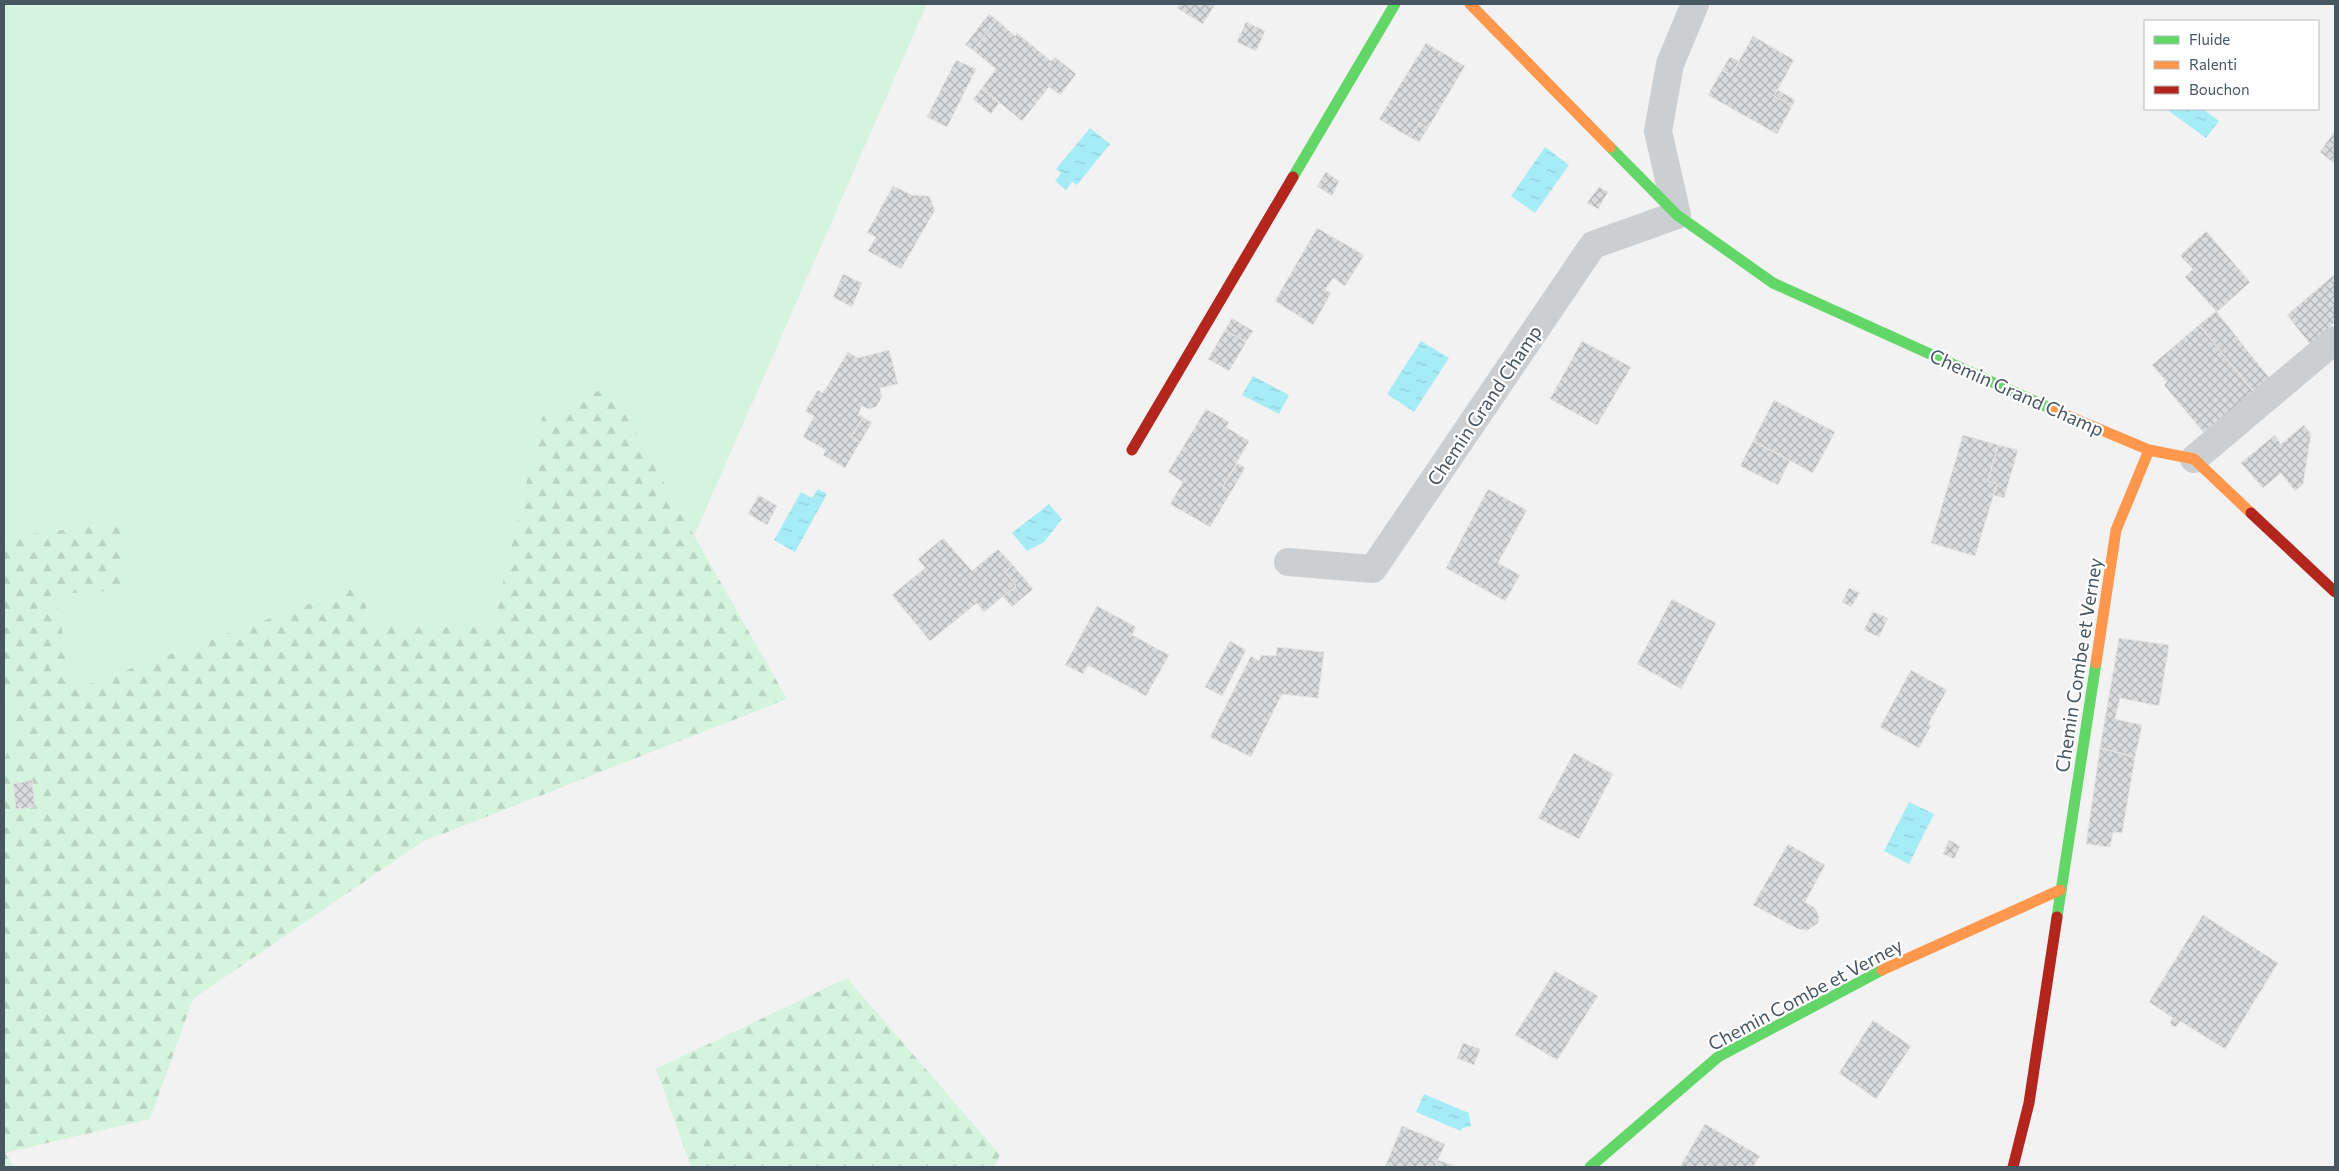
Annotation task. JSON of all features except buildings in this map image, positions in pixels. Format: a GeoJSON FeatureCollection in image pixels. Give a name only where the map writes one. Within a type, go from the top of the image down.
{"type":"FeatureCollection","features":[{"type":"Feature","properties":{"kind":"street"},"geometry":{"type":"LineString","coordinates":[[1132,450],[1395,4]]}},
{"type":"Feature","properties":{"kind":"street","name":"Chemin Grand Champ"},"geometry":{"type":"LineString","coordinates":[[1470,4],[1677,215],[1774,283],[2040,404],[2149,450],[2194,460]]}},
{"type":"Feature","properties":{"kind":"street"},"geometry":{"type":"LineString","coordinates":[[1677,215],[1658,131],[1670,64],[1695,4]]}},
{"type":"Feature","properties":{"kind":"street","name":"Chemin Grand Champ"},"geometry":{"type":"LineString","coordinates":[[1288,562],[1373,569],[1593,245],[1677,215]]}},
{"type":"Feature","properties":{"kind":"street"},"geometry":{"type":"LineString","coordinates":[[2335,340],[2194,460],[2335,592]]}},
{"type":"Feature","properties":{"kind":"street","name":"Chemin Combe et Verney"},"geometry":{"type":"LineString","coordinates":[[2013,1167],[2028,1103],[2116,530],[2149,450]]}},
{"type":"Feature","properties":{"kind":"street","name":"Chemin Combe et Verney"},"geometry":{"type":"LineString","coordinates":[[1590,1167],[1718,1057],[1859,981],[2060,890]]}},
{"type":"Feature","properties":{"kind":"green space"},"geometry":{"type":"Polygon","coordinates":[[[4,4],[927,4],[694,536],[609,386],[542,418],[493,625],[373,627],[359,586],[72,690],[56,593],[120,523],[4,537],[4,4]]]}},
{"type":"Feature","properties":{"kind":"green space"},"geometry":{"type":"Polygon","coordinates":[[[609,386],[787,699],[422,842],[193,999],[150,1119],[5,1153],[14,1167],[4,1167],[4,759],[18,733],[4,684],[4,537],[120,523],[125,590],[56,594],[72,690],[359,586],[373,627],[493,625],[542,417],[609,386]]]}},
{"type":"Feature","properties":{"kind":"green space"},"geometry":{"type":"Polygon","coordinates":[[[4,684],[18,733],[4,759],[4,684]]]}},
{"type":"Feature","properties":{"kind":"green space"},"geometry":{"type":"Polygon","coordinates":[[[847,978],[1000,1155],[994,1167],[691,1167],[656,1069],[847,978]]]}},
{"type":"Feature","properties":{"kind":"water"},"geometry":{"type":"Polygon","coordinates":[[[2167,110],[2204,110],[2219,121],[2206,138],[2167,110]]]}},
{"type":"Feature","properties":{"kind":"water"},"geometry":{"type":"Polygon","coordinates":[[[1090,128],[1110,144],[1077,185],[1072,182],[1066,190],[1055,181],[1061,173],[1056,169],[1090,128]]]}},
{"type":"Feature","properties":{"kind":"water"},"geometry":{"type":"Polygon","coordinates":[[[1545,147],[1569,165],[1535,213],[1511,196],[1545,147]]]}},
{"type":"Feature","properties":{"kind":"water"},"geometry":{"type":"Polygon","coordinates":[[[1421,341],[1449,358],[1414,412],[1387,394],[1421,341]]]}},
{"type":"Feature","properties":{"kind":"water"},"geometry":{"type":"Polygon","coordinates":[[[1253,376],[1289,395],[1279,414],[1242,395],[1253,376]]]}},
{"type":"Feature","properties":{"kind":"water"},"geometry":{"type":"Polygon","coordinates":[[[818,489],[827,494],[795,552],[774,540],[801,492],[812,498],[818,489]]]}},
{"type":"Feature","properties":{"kind":"water"},"geometry":{"type":"Polygon","coordinates":[[[1049,504],[1062,519],[1044,542],[1027,551],[1012,533],[1049,504]]]}},
{"type":"Feature","properties":{"kind":"water"},"geometry":{"type":"Polygon","coordinates":[[[1909,802],[1934,814],[1909,864],[1884,851],[1909,802]]]}},
{"type":"Feature","properties":{"kind":"water"},"geometry":{"type":"Polygon","coordinates":[[[1424,1094],[1469,1113],[1471,1126],[1462,1128],[1461,1131],[1416,1112],[1424,1094]]]}},
{"type":"Feature","properties":{"kind":"traffic: fast"},"geometry":{"type":"LineString","coordinates":[[1293,177],[1395,4]]}},
{"type":"Feature","properties":{"kind":"traffic: fast"},"geometry":{"type":"LineString","coordinates":[[1610,147],[1677,215],[1773,283],[2054,410]]}},
{"type":"Feature","properties":{"kind":"traffic: fast"},"geometry":{"type":"LineString","coordinates":[[2057,917],[2096,663]]}},
{"type":"Feature","properties":{"kind":"traffic: fast"},"geometry":{"type":"LineString","coordinates":[[1590,1167],[1718,1057],[1882,970]]}},
{"type":"Feature","properties":{"kind":"traffic: slow"},"geometry":{"type":"LineString","coordinates":[[1470,4],[1610,147]]}},
{"type":"Feature","properties":{"kind":"traffic: slow"},"geometry":{"type":"LineString","coordinates":[[2054,410],[2149,450],[2194,459],[2251,513]]}},
{"type":"Feature","properties":{"kind":"traffic: slow"},"geometry":{"type":"LineString","coordinates":[[2096,663],[2116,530],[2149,450]]}},
{"type":"Feature","properties":{"kind":"traffic: slow"},"geometry":{"type":"LineString","coordinates":[[1882,970],[2060,890]]}},
{"type":"Feature","properties":{"kind":"traffic: jam"},"geometry":{"type":"LineString","coordinates":[[1132,450],[1293,177]]}},
{"type":"Feature","properties":{"kind":"traffic: jam"},"geometry":{"type":"LineString","coordinates":[[2251,513],[2335,592]]}},
{"type":"Feature","properties":{"kind":"traffic: jam"},"geometry":{"type":"LineString","coordinates":[[2013,1167],[2029,1103],[2057,917]]}}]}
